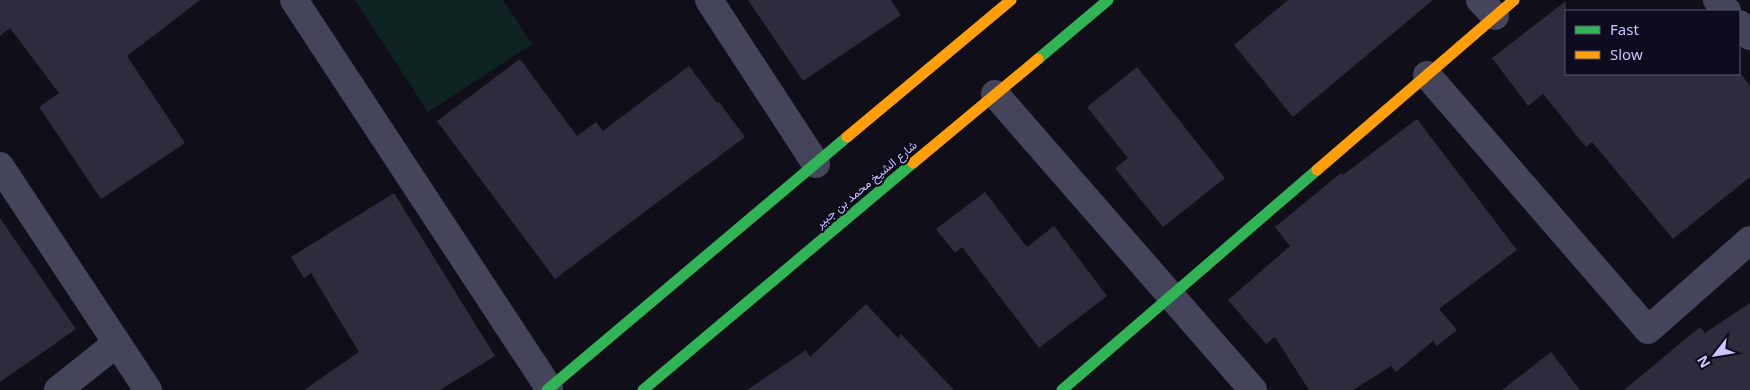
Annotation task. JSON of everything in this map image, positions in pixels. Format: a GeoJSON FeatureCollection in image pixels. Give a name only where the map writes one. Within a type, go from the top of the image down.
{"type":"FeatureCollection","features":[{"type":"Feature","properties":{"kind":"main road"},"geometry":{"type":"LineString","coordinates":[[548,389],[1011,0]]}},
{"type":"Feature","properties":{"kind":"main road","name":"شارع الشيخ محمد بن جبير"},"geometry":{"type":"LineString","coordinates":[[643,390],[1108,0]]}},
{"type":"Feature","properties":{"kind":"main road"},"geometry":{"type":"LineString","coordinates":[[1062,390],[1427,75],[1496,5]]}},
{"type":"Feature","properties":{"kind":"street"},"geometry":{"type":"LineString","coordinates":[[294,0],[548,389]]}},
{"type":"Feature","properties":{"kind":"street"},"geometry":{"type":"LineString","coordinates":[[709,0],[816,164]]}},
{"type":"Feature","properties":{"kind":"street"},"geometry":{"type":"LineString","coordinates":[[1717,0],[1726,10]]}},
{"type":"Feature","properties":{"kind":"street"},"geometry":{"type":"LineString","coordinates":[[1740,25],[1750,36]]}},
{"type":"Feature","properties":{"kind":"street"},"geometry":{"type":"LineString","coordinates":[[1427,75],[1648,330],[1750,240]]}},
{"type":"Feature","properties":{"kind":"street"},"geometry":{"type":"LineString","coordinates":[[995,94],[1254,390]]}},
{"type":"Feature","properties":{"kind":"street"},"geometry":{"type":"LineString","coordinates":[[0,166],[148,390]]}},
{"type":"Feature","properties":{"kind":"street"},"geometry":{"type":"LineString","coordinates":[[58,390],[117,343]]}},
{"type":"Feature","properties":{"kind":"green space"},"geometry":{"type":"Polygon","coordinates":[[[355,0],[503,0],[532,44],[428,112],[355,0]]]}},
{"type":"Feature","properties":{"kind":"building"},"geometry":{"type":"Polygon","coordinates":[[[0,0],[200,0],[127,56],[185,143],[101,199],[39,107],[59,93],[10,28],[0,36],[0,0]]]}},
{"type":"Feature","properties":{"kind":"building"},"geometry":{"type":"Polygon","coordinates":[[[748,0],[891,0],[901,15],[803,81],[748,0]]]}},
{"type":"Feature","properties":{"kind":"building"},"geometry":{"type":"Polygon","coordinates":[[[1288,0],[1433,0],[1293,117],[1234,45],[1288,0]]]}},
{"type":"Feature","properties":{"kind":"building"},"geometry":{"type":"Polygon","coordinates":[[[1566,1],[1565,75],[1741,74],[1750,86],[1750,177],[1673,239],[1592,142],[1586,147],[1543,94],[1528,106],[1492,58],[1566,1]]]}},
{"type":"Feature","properties":{"kind":"building"},"geometry":{"type":"Polygon","coordinates":[[[520,59],[577,136],[596,122],[603,131],[689,66],[745,137],[555,279],[437,121],[520,59]]]}},
{"type":"Feature","properties":{"kind":"building"},"geometry":{"type":"Polygon","coordinates":[[[1137,67],[1225,178],[1163,227],[1115,168],[1128,158],[1087,107],[1137,67]]]}},
{"type":"Feature","properties":{"kind":"building"},"geometry":{"type":"Polygon","coordinates":[[[1417,119],[1517,250],[1439,309],[1457,330],[1437,346],[1433,341],[1396,372],[1391,366],[1353,390],[1309,390],[1275,337],[1266,344],[1228,300],[1290,246],[1275,227],[1341,173],[1343,175],[1417,119]]]}},
{"type":"Feature","properties":{"kind":"building"},"geometry":{"type":"Polygon","coordinates":[[[985,192],[1027,247],[1054,226],[1107,296],[1039,348],[962,247],[955,253],[936,229],[985,192]]]}},
{"type":"Feature","properties":{"kind":"building"},"geometry":{"type":"Polygon","coordinates":[[[394,193],[495,356],[440,390],[304,390],[359,352],[311,273],[304,278],[291,257],[394,193]]]}},
{"type":"Feature","properties":{"kind":"building"},"geometry":{"type":"Polygon","coordinates":[[[0,218],[76,329],[0,382],[0,218]]]}},
{"type":"Feature","properties":{"kind":"building"},"geometry":{"type":"Polygon","coordinates":[[[1750,303],[1750,390],[1624,390],[1700,327],[1705,333],[1750,303]]]}},
{"type":"Feature","properties":{"kind":"building"},"geometry":{"type":"Polygon","coordinates":[[[866,304],[898,338],[901,334],[954,390],[747,390],[806,350],[810,357],[866,304]]]}},
{"type":"Feature","properties":{"kind":"building"},"geometry":{"type":"Polygon","coordinates":[[[1551,352],[1580,390],[1502,390],[1551,352]]]}},
{"type":"Feature","properties":{"kind":"traffic: fast"},"geometry":{"type":"LineString","coordinates":[[1038,59],[1108,0]]}},
{"type":"Feature","properties":{"kind":"traffic: fast"},"geometry":{"type":"LineString","coordinates":[[547,390],[847,137]]}},
{"type":"Feature","properties":{"kind":"traffic: fast"},"geometry":{"type":"LineString","coordinates":[[643,390],[913,163]]}},
{"type":"Feature","properties":{"kind":"traffic: fast"},"geometry":{"type":"LineString","coordinates":[[1062,390],[1317,170]]}},
{"type":"Feature","properties":{"kind":"traffic: slow"},"geometry":{"type":"LineString","coordinates":[[847,137],[1011,0]]}},
{"type":"Feature","properties":{"kind":"traffic: slow"},"geometry":{"type":"LineString","coordinates":[[1317,170],[1514,0]]}},
{"type":"Feature","properties":{"kind":"traffic: slow"},"geometry":{"type":"LineString","coordinates":[[913,163],[1038,59]]}}]}
